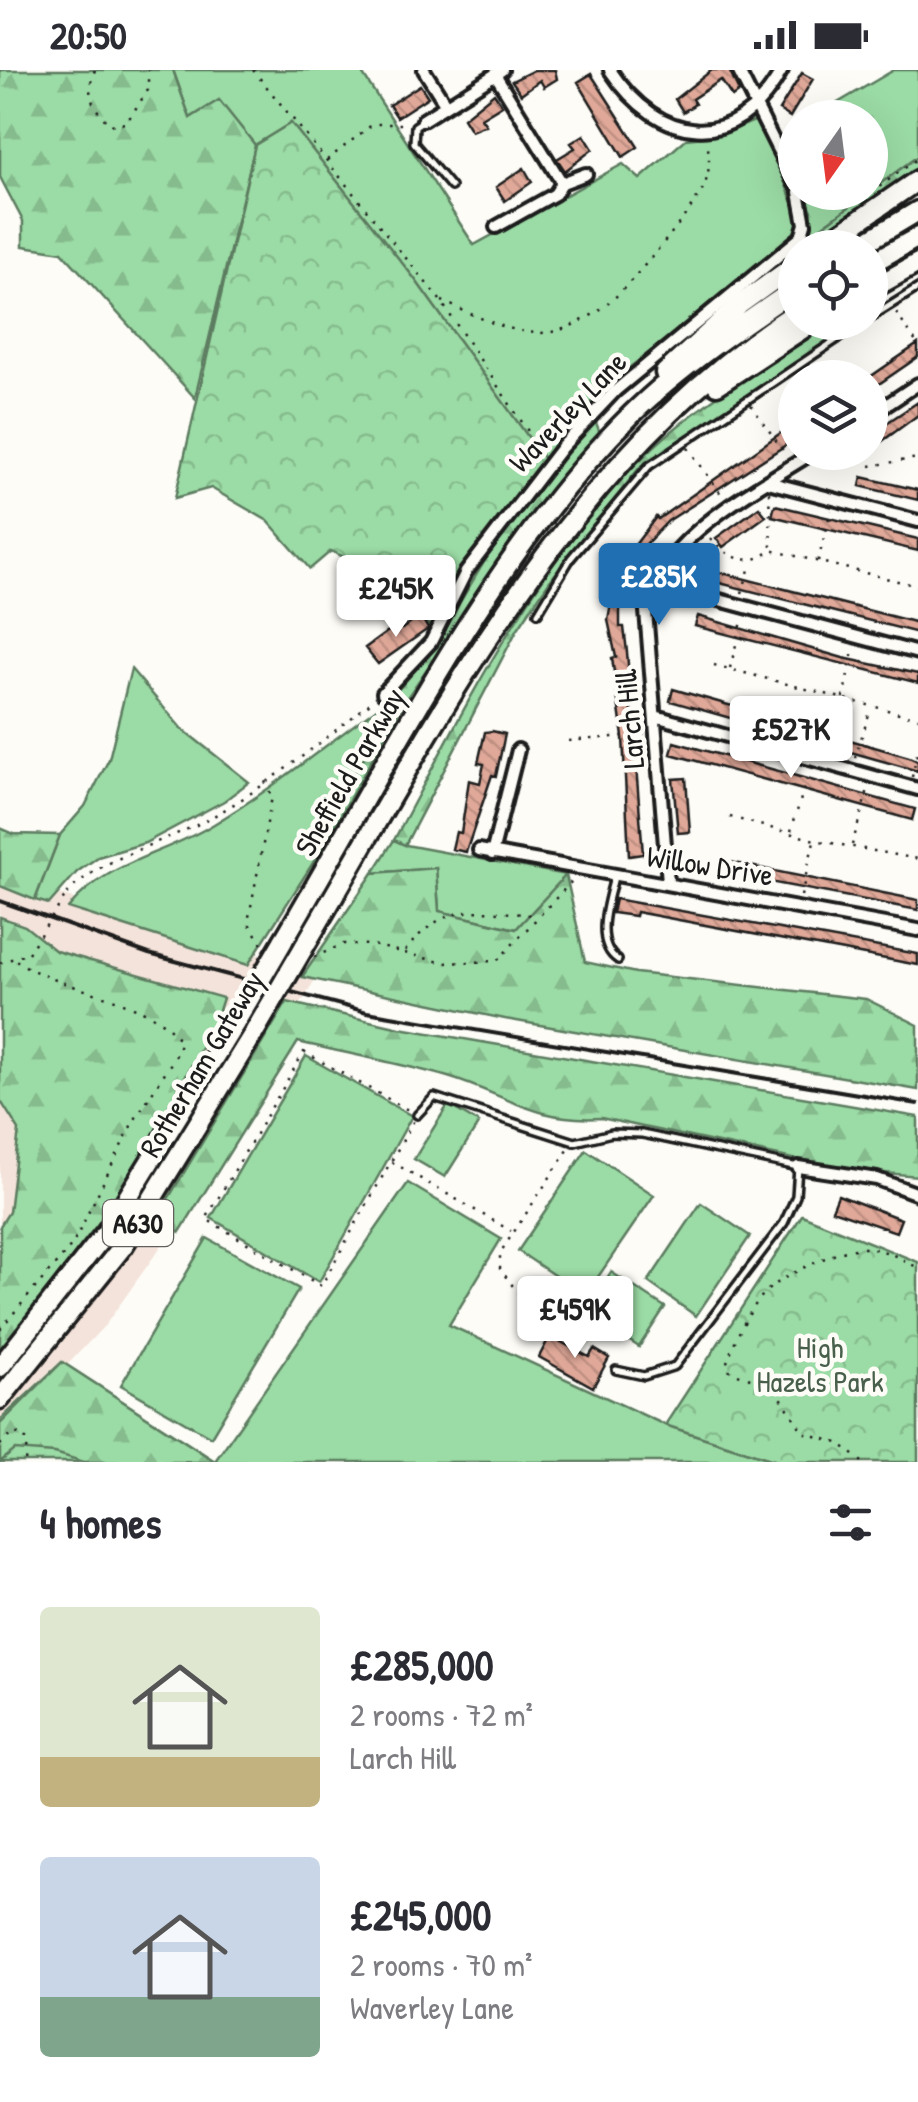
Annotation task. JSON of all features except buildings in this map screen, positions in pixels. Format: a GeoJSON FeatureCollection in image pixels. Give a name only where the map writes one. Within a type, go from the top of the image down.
{"type":"FeatureCollection","features":[{"type":"Feature","properties":{"kind":"highway"},"geometry":{"type":"LineString","coordinates":[[846,230],[918,180]]}},
{"type":"Feature","properties":{"kind":"highway"},"geometry":{"type":"LineString","coordinates":[[886,230],[918,211]]}},
{"type":"Feature","properties":{"kind":"highway"},"geometry":{"type":"LineString","coordinates":[[888,254],[918,236]]}},
{"type":"Feature","properties":{"kind":"highway"},"geometry":{"type":"LineString","coordinates":[[888,280],[918,264]]}},
{"type":"Feature","properties":{"kind":"highway","name":"A630"},"geometry":{"type":"LineString","coordinates":[[632,414],[708,332],[778,278]]}},
{"type":"Feature","properties":{"kind":"highway","name":"Sheffield Parkway"},"geometry":{"type":"LineString","coordinates":[[279,944],[501,577],[632,414],[735,329],[778,300]]}},
{"type":"Feature","properties":{"kind":"highway","name":"Sheffield Parkway"},"geometry":{"type":"LineString","coordinates":[[304,951],[522,586],[577,511],[705,380],[778,326]]}},
{"type":"Feature","properties":{"kind":"highway","name":"A630"},"geometry":{"type":"LineString","coordinates":[[651,434],[787,340]]}},
{"type":"Feature","properties":{"kind":"highway","name":"Rotherham Gateway"},"geometry":{"type":"LineString","coordinates":[[0,1368],[107,1231],[279,944]]}},
{"type":"Feature","properties":{"kind":"highway","name":"Rotherham Gateway"},"geometry":{"type":"LineString","coordinates":[[0,1399],[123,1246],[304,951]]}},
{"type":"Feature","properties":{"kind":"street"},"geometry":{"type":"LineString","coordinates":[[424,70],[446,104]]}},
{"type":"Feature","properties":{"kind":"street"},"geometry":{"type":"LineString","coordinates":[[610,70],[641,110],[672,126],[716,127],[757,104],[782,70]]}},
{"type":"Feature","properties":{"kind":"street"},"geometry":{"type":"LineString","coordinates":[[738,70],[778,148]]}},
{"type":"Feature","properties":{"kind":"street"},"geometry":{"type":"LineString","coordinates":[[423,120],[498,72],[562,183]]}},
{"type":"Feature","properties":{"kind":"street"},"geometry":{"type":"LineString","coordinates":[[496,227],[555,194],[562,183],[586,174]]}},
{"type":"Feature","properties":{"kind":"street","name":"Waverley Lane"},"geometry":{"type":"LineString","coordinates":[[383,693],[432,642],[466,572],[549,462],[614,392],[793,246],[805,224],[802,210]]}},
{"type":"Feature","properties":{"kind":"street"},"geometry":{"type":"LineString","coordinates":[[888,404],[918,384]]}},
{"type":"Feature","properties":{"kind":"street"},"geometry":{"type":"LineString","coordinates":[[786,470],[676,548],[652,582],[918,654]]}},
{"type":"Feature","properties":{"kind":"street"},"geometry":{"type":"LineString","coordinates":[[768,482],[918,521]]}},
{"type":"Feature","properties":{"kind":"street","name":"Larch Hill"},"geometry":{"type":"LineString","coordinates":[[652,582],[646,611],[668,882]]}},
{"type":"Feature","properties":{"kind":"street"},"geometry":{"type":"LineString","coordinates":[[654,716],[914,788]]}},
{"type":"Feature","properties":{"kind":"street"},"geometry":{"type":"LineString","coordinates":[[492,854],[518,750]]}},
{"type":"Feature","properties":{"kind":"street","name":"Willow Drive"},"geometry":{"type":"LineString","coordinates":[[479,850],[918,930]]}},
{"type":"Feature","properties":{"kind":"street"},"geometry":{"type":"LineString","coordinates":[[798,1168],[877,1179],[918,1194]]}},
{"type":"Feature","properties":{"kind":"lane"},"geometry":{"type":"LineString","coordinates":[[423,120],[415,126],[414,143],[452,187]]}},
{"type":"Feature","properties":{"kind":"lane"},"geometry":{"type":"LineString","coordinates":[[890,304],[918,288]]}},
{"type":"Feature","properties":{"kind":"lane"},"geometry":{"type":"LineString","coordinates":[[538,613],[570,558],[631,484],[684,442],[837,340]]}},
{"type":"Feature","properties":{"kind":"lane"},"geometry":{"type":"LineString","coordinates":[[614,876],[604,937],[611,955],[618,960]]}},
{"type":"Feature","properties":{"kind":"lane"},"geometry":{"type":"LineString","coordinates":[[417,1115],[434,1096],[575,1142],[612,1133],[642,1134],[798,1168],[796,1196],[784,1223],[676,1366],[644,1376],[616,1370]]}},
{"type":"Feature","properties":{"kind":"path"},"geometry":{"type":"LineString","coordinates":[[95,70],[88,84],[92,107],[110,125],[126,123],[148,90],[148,70]]}},
{"type":"Feature","properties":{"kind":"path"},"geometry":{"type":"LineString","coordinates":[[253,70],[440,300],[549,462]]}},
{"type":"Feature","properties":{"kind":"path"},"geometry":{"type":"LineString","coordinates":[[326,161],[373,124],[400,127],[410,120]]}},
{"type":"Feature","properties":{"kind":"path"},"geometry":{"type":"LineString","coordinates":[[440,300],[483,320],[538,332],[553,332],[594,313],[614,298],[703,190],[711,162],[706,135]]}},
{"type":"Feature","properties":{"kind":"path"},"geometry":{"type":"LineString","coordinates":[[890,304],[918,345]]}},
{"type":"Feature","properties":{"kind":"path"},"geometry":{"type":"LineString","coordinates":[[747,400],[778,443]]}},
{"type":"Feature","properties":{"kind":"path"},"geometry":{"type":"LineString","coordinates":[[684,442],[732,508]]}},
{"type":"Feature","properties":{"kind":"path"},"geometry":{"type":"LineString","coordinates":[[888,463],[918,458]]}},
{"type":"Feature","properties":{"kind":"path"},"geometry":{"type":"LineString","coordinates":[[768,482],[771,550]]}},
{"type":"Feature","properties":{"kind":"path"},"geometry":{"type":"LineString","coordinates":[[818,562],[834,499]]}},
{"type":"Feature","properties":{"kind":"path"},"geometry":{"type":"LineString","coordinates":[[702,530],[734,558],[752,561],[771,550],[918,586]]}},
{"type":"Feature","properties":{"kind":"path"},"geometry":{"type":"LineString","coordinates":[[730,670],[752,561]]}},
{"type":"Feature","properties":{"kind":"path"},"geometry":{"type":"LineString","coordinates":[[842,700],[856,638]]}},
{"type":"Feature","properties":{"kind":"path"},"geometry":{"type":"LineString","coordinates":[[714,666],[918,718]]}},
{"type":"Feature","properties":{"kind":"path"},"geometry":{"type":"LineString","coordinates":[[795,754],[815,692]]}},
{"type":"Feature","properties":{"kind":"path"},"geometry":{"type":"LineString","coordinates":[[0,963],[28,953],[67,894],[92,868],[138,854],[212,818],[383,693]]}},
{"type":"Feature","properties":{"kind":"path"},"geometry":{"type":"LineString","coordinates":[[851,770],[871,707]]}},
{"type":"Feature","properties":{"kind":"path"},"geometry":{"type":"LineString","coordinates":[[569,741],[656,733]]}},
{"type":"Feature","properties":{"kind":"path"},"geometry":{"type":"LineString","coordinates":[[914,788],[918,749]]}},
{"type":"Feature","properties":{"kind":"path"},"geometry":{"type":"LineString","coordinates":[[790,832],[812,760]]}},
{"type":"Feature","properties":{"kind":"path"},"geometry":{"type":"LineString","coordinates":[[852,847],[871,776]]}},
{"type":"Feature","properties":{"kind":"path"},"geometry":{"type":"LineString","coordinates":[[265,781],[272,797],[248,922],[260,944],[279,944]]}},
{"type":"Feature","properties":{"kind":"path"},"geometry":{"type":"LineString","coordinates":[[730,817],[814,840],[918,859]]}},
{"type":"Feature","properties":{"kind":"path"},"geometry":{"type":"LineString","coordinates":[[799,907],[814,840]]}},
{"type":"Feature","properties":{"kind":"path"},"geometry":{"type":"LineString","coordinates":[[304,951],[318,958],[344,944],[372,944],[444,963],[496,960],[572,881]]}},
{"type":"Feature","properties":{"kind":"path"},"geometry":{"type":"LineString","coordinates":[[404,952],[428,922],[454,914],[468,911],[538,916]]}},
{"type":"Feature","properties":{"kind":"path"},"geometry":{"type":"LineString","coordinates":[[0,1329],[73,1244],[132,1124],[178,1052],[180,1041],[171,1027],[110,999],[38,976],[16,960]]}},
{"type":"Feature","properties":{"kind":"path"},"geometry":{"type":"LineString","coordinates":[[304,1052],[417,1115],[321,1286],[206,1219],[304,1052]]}},
{"type":"Feature","properties":{"kind":"path"},"geometry":{"type":"LineString","coordinates":[[550,1336],[500,1269],[500,1254],[552,1169],[575,1142]]}},
{"type":"Feature","properties":{"kind":"path"},"geometry":{"type":"LineString","coordinates":[[391,1161],[513,1232]]}},
{"type":"Feature","properties":{"kind":"path"},"geometry":{"type":"LineString","coordinates":[[862,1462],[841,1444],[803,1432],[773,1385],[731,1372],[726,1364],[740,1327],[765,1292],[796,1273],[830,1257],[866,1248],[918,1268]]}},
{"type":"Feature","properties":{"kind":"path"},"geometry":{"type":"LineString","coordinates":[[0,1445],[13,1434],[23,1435],[27,1442],[24,1462]]}},
{"type":"Feature","properties":{"kind":"shaded area"},"geometry":{"type":"Polygon","coordinates":[[[0,876],[233,949],[321,969],[162,1245],[106,1324],[0,1436],[0,876]]]}},
{"type":"Feature","properties":{"kind":"green space"},"geometry":{"type":"Polygon","coordinates":[[[0,70],[173,70],[190,118],[219,100],[255,145],[195,398],[62,252],[23,246],[23,221],[0,177],[0,70]]]}},
{"type":"Feature","properties":{"kind":"green space"},"geometry":{"type":"Polygon","coordinates":[[[173,70],[360,70],[474,245],[623,164],[640,179],[686,139],[721,135],[759,119],[778,166],[778,210],[796,210],[801,222],[797,230],[778,230],[778,252],[602,389],[544,459],[414,278],[291,123],[255,145],[219,101],[190,118],[173,70]]]}},
{"type":"Feature","properties":{"kind":"green space"},"geometry":{"type":"Polygon","coordinates":[[[894,70],[918,70],[918,156],[888,178],[888,100],[843,100],[894,70]]]}},
{"type":"Feature","properties":{"kind":"green space"},"geometry":{"type":"Polygon","coordinates":[[[291,123],[414,278],[544,459],[474,550],[433,631],[392,579],[331,551],[310,569],[268,521],[211,488],[175,498],[255,145],[291,123]]]}},
{"type":"Feature","properties":{"kind":"green space"},"geometry":{"type":"Polygon","coordinates":[[[918,156],[918,175],[888,195],[888,178],[918,156]]]}},
{"type":"Feature","properties":{"kind":"green space"},"geometry":{"type":"Polygon","coordinates":[[[845,210],[818,230],[811,230],[812,211],[845,210]]]}},
{"type":"Feature","properties":{"kind":"green space"},"geometry":{"type":"Polygon","coordinates":[[[845,210],[866,210],[836,230],[818,230],[845,210]]]}},
{"type":"Feature","properties":{"kind":"green space"},"geometry":{"type":"Polygon","coordinates":[[[804,340],[829,340],[799,360],[778,360],[778,374],[640,467],[549,582],[517,630],[405,845],[394,840],[502,643],[563,550],[598,506],[658,443],[804,340]]]}},
{"type":"Feature","properties":{"kind":"green space"},"geometry":{"type":"Polygon","coordinates":[[[595,420],[600,433],[492,575],[404,702],[318,855],[309,850],[385,722],[392,697],[428,655],[504,529],[595,420]]]}},
{"type":"Feature","properties":{"kind":"green space"},"geometry":{"type":"Polygon","coordinates":[[[131,669],[181,728],[249,782],[224,801],[145,843],[98,857],[77,872],[49,904],[35,900],[60,835],[85,806],[109,759],[131,669]]]}},
{"type":"Feature","properties":{"kind":"green space"},"geometry":{"type":"Polygon","coordinates":[[[392,697],[385,722],[309,851],[318,855],[248,965],[68,908],[100,879],[195,835],[237,810],[392,697]]]}},
{"type":"Feature","properties":{"kind":"green space"},"geometry":{"type":"Polygon","coordinates":[[[0,828],[14,834],[60,835],[35,900],[0,886],[0,828]]]}},
{"type":"Feature","properties":{"kind":"green space"},"geometry":{"type":"Polygon","coordinates":[[[394,840],[566,875],[516,929],[439,911],[436,868],[373,873],[394,840]]]}},
{"type":"Feature","properties":{"kind":"green space"},"geometry":{"type":"Polygon","coordinates":[[[436,868],[439,911],[516,929],[566,875],[585,962],[636,973],[866,999],[918,1025],[918,1090],[505,1019],[302,977],[373,873],[436,868]]]}},
{"type":"Feature","properties":{"kind":"green space"},"geometry":{"type":"Polygon","coordinates":[[[0,917],[25,926],[56,951],[223,998],[215,1023],[117,1199],[0,1350],[0,1226],[9,1212],[19,1130],[0,1100],[0,917]]]}},
{"type":"Feature","properties":{"kind":"green space"},"geometry":{"type":"Polygon","coordinates":[[[287,1002],[400,1028],[918,1117],[918,1176],[840,1169],[601,1118],[557,1116],[448,1077],[298,1042],[180,1232],[154,1222],[287,1002]]]}},
{"type":"Feature","properties":{"kind":"green space"},"geometry":{"type":"Polygon","coordinates":[[[306,1056],[412,1116],[319,1282],[211,1218],[306,1056]]]}},
{"type":"Feature","properties":{"kind":"green space"},"geometry":{"type":"Polygon","coordinates":[[[448,1105],[479,1123],[445,1177],[414,1159],[448,1105]]]}},
{"type":"Feature","properties":{"kind":"green space"},"geometry":{"type":"Polygon","coordinates":[[[586,1150],[654,1195],[585,1296],[518,1251],[586,1150]]]}},
{"type":"Feature","properties":{"kind":"green space"},"geometry":{"type":"Polygon","coordinates":[[[408,1183],[501,1239],[449,1325],[665,1425],[780,1462],[0,1462],[0,1420],[62,1362],[215,1461],[408,1183]]]}},
{"type":"Feature","properties":{"kind":"green space"},"geometry":{"type":"Polygon","coordinates":[[[701,1203],[750,1236],[696,1316],[648,1282],[701,1203]]]}},
{"type":"Feature","properties":{"kind":"green space","name":"High Hazels Park"},"geometry":{"type":"Polygon","coordinates":[[[802,1215],[918,1262],[918,1462],[780,1462],[665,1425],[802,1215]]]}},
{"type":"Feature","properties":{"kind":"green space"},"geometry":{"type":"Polygon","coordinates":[[[207,1238],[299,1289],[211,1437],[121,1385],[207,1238]]]}},
{"type":"Feature","properties":{"kind":"green space"},"geometry":{"type":"Polygon","coordinates":[[[611,1272],[665,1307],[639,1347],[585,1312],[611,1272]]]}},
{"type":"Feature","properties":{"kind":"green space"},"geometry":{"type":"Polygon","coordinates":[[[62,1362],[216,1462],[84,1462],[55,1453],[15,1450],[0,1462],[0,1424],[62,1362]]]}},
{"type":"Feature","properties":{"kind":"railway"},"geometry":{"type":"LineString","coordinates":[[0,901],[149,954],[367,1012],[918,1104]]}}]}
